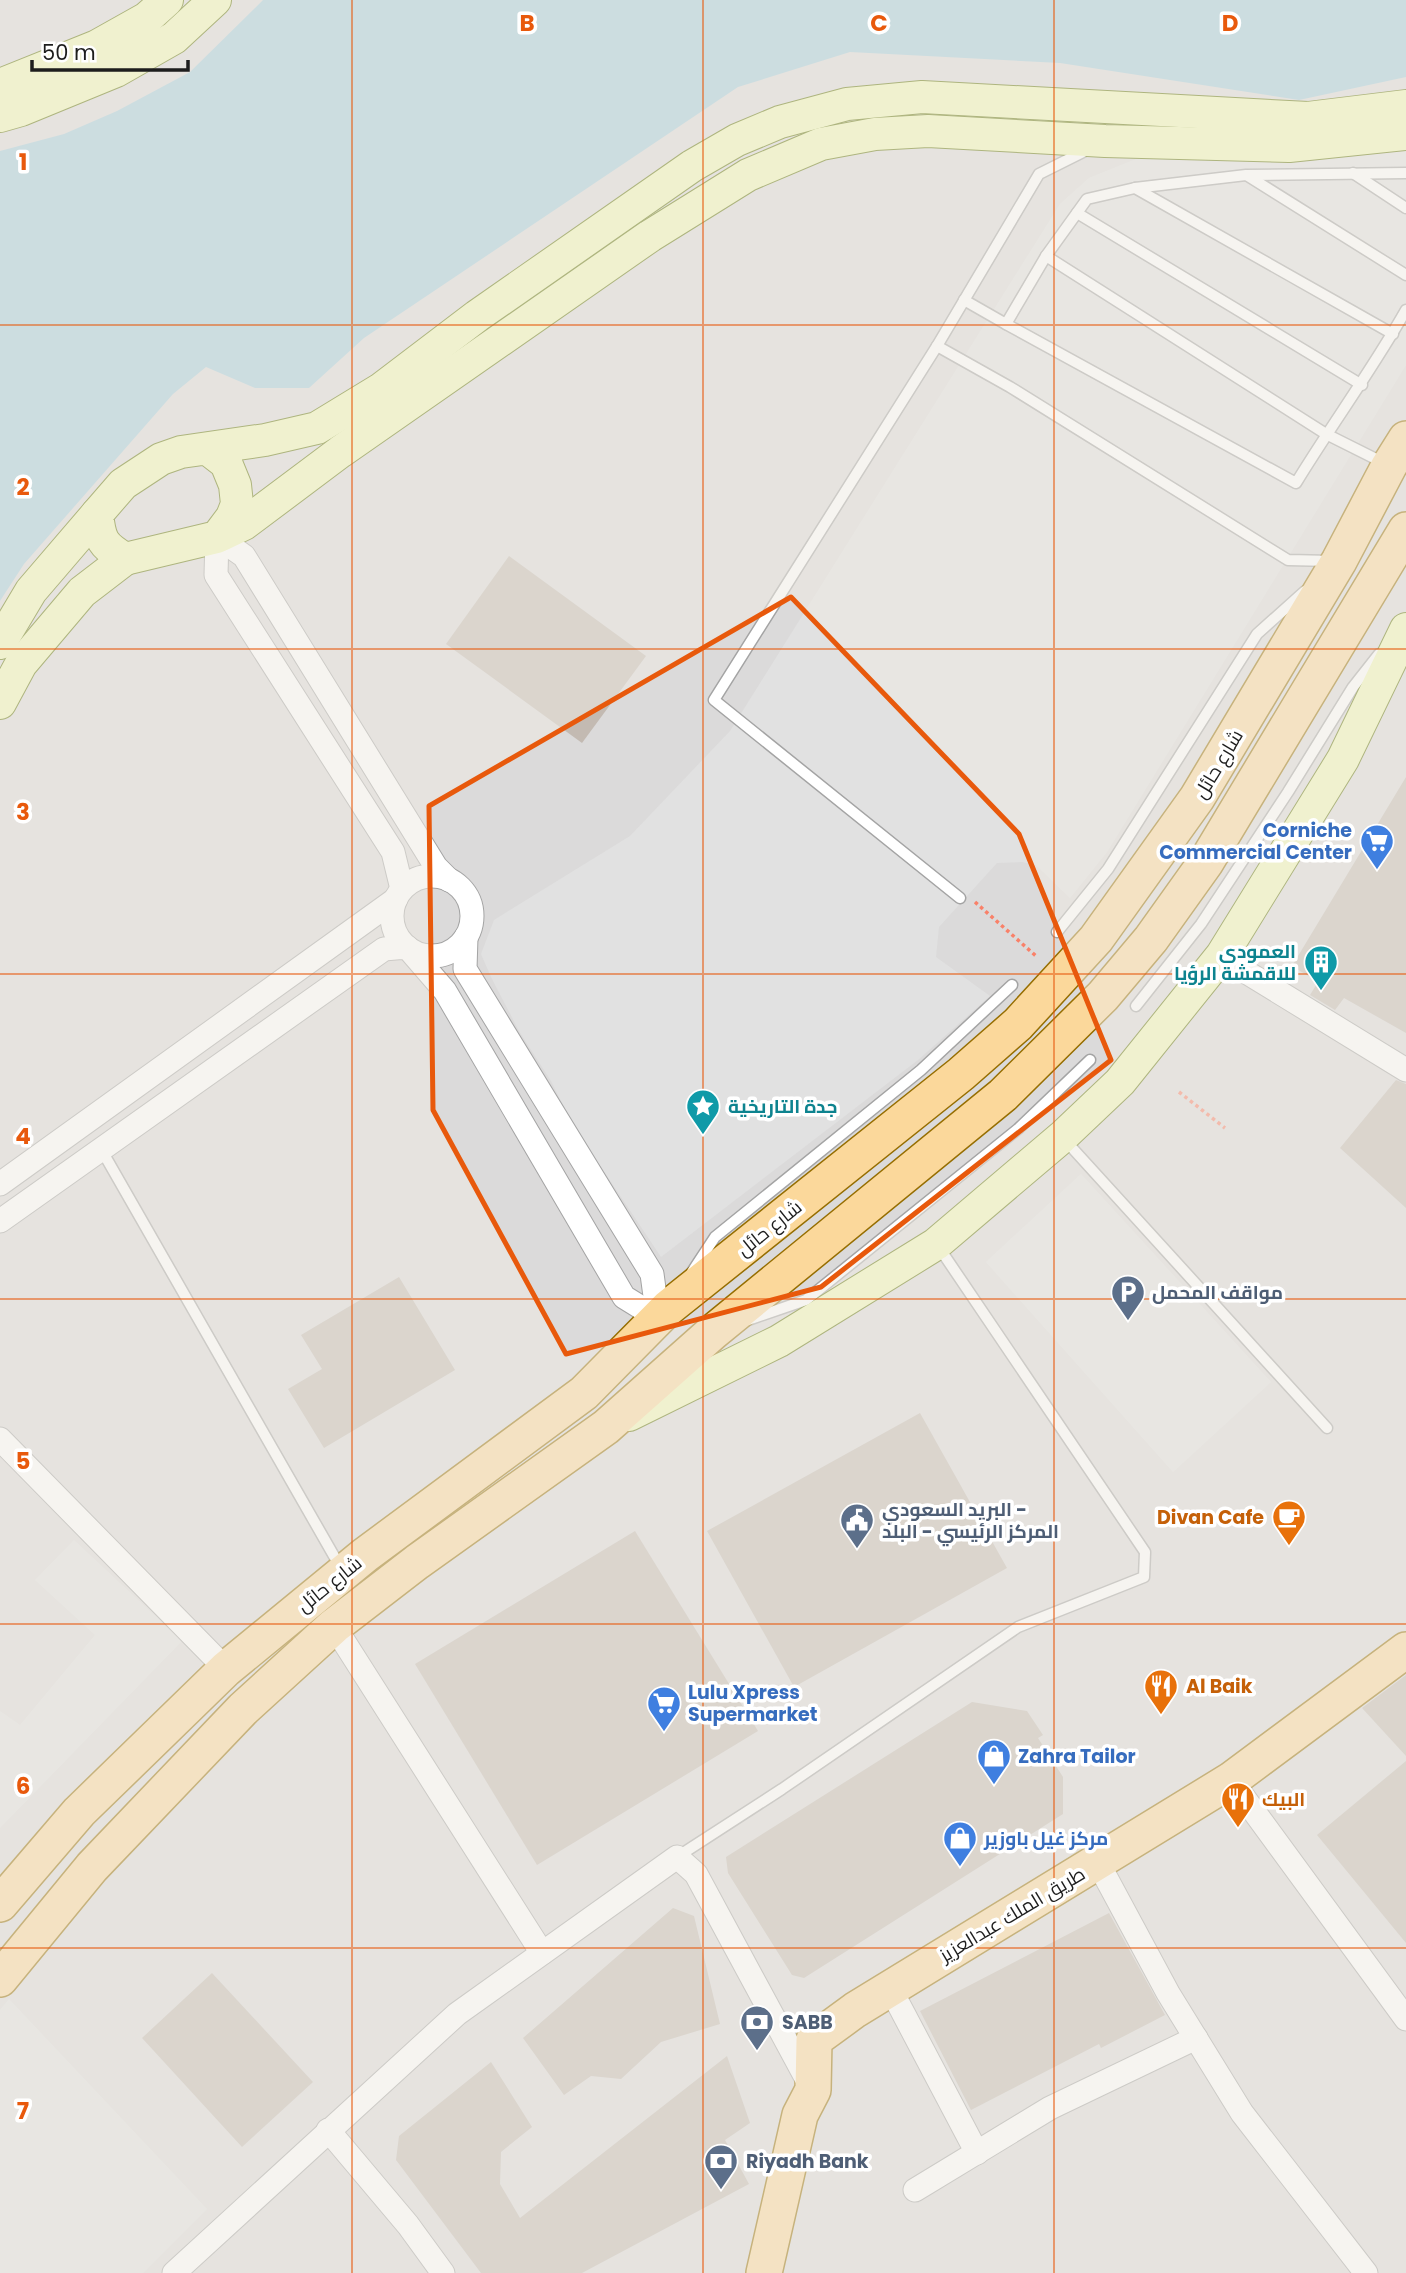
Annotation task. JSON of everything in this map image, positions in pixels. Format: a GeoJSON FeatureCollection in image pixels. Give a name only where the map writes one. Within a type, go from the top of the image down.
{"type":"FeatureCollection","features":[{"type":"Feature","properties":{"kind":"main road","name":"شارع حائل"},"geometry":{"type":"LineString","coordinates":[[0,1904],[79,1812],[226,1668],[344,1572],[584,1393],[663,1313],[961,1074],[1018,1024],[1096,939],[1198,798],[1339,561],[1398,452]]}},
{"type":"Feature","properties":{"kind":"main road","name":"شارع حائل"},"geometry":{"type":"LineString","coordinates":[[0,1979],[92,1867],[243,1709],[334,1626],[417,1562],[606,1427],[713,1332],[1003,1095],[1103,996],[1151,939],[1206,862],[1406,530]]}},
{"type":"Feature","properties":{"kind":"main road","name":"طريق الملك عبدالعزيز"},"geometry":{"type":"LineString","coordinates":[[764,2273],[800,2115],[813,2090],[814,2040],[890,1988],[1231,1780],[1406,1650]]}},
{"type":"Feature","properties":{"kind":"street"},"geometry":{"type":"LineString","coordinates":[[0,85],[97,47],[147,18],[167,0]]}},
{"type":"Feature","properties":{"kind":"street"},"geometry":{"type":"LineString","coordinates":[[0,116],[116,71],[174,38],[215,0]]}},
{"type":"Feature","properties":{"kind":"street"},"geometry":{"type":"LineString","coordinates":[[0,643],[32,591],[123,484],[143,469],[181,452],[317,428],[381,389],[477,316],[692,166],[737,140],[780,122],[847,104],[922,97],[1289,146],[1406,134]]}},
{"type":"Feature","properties":{"kind":"street"},"geometry":{"type":"LineString","coordinates":[[0,703],[21,664],[82,592],[125,559],[217,537],[244,524],[340,452],[650,236],[748,175],[821,144],[875,134],[1308,118],[1406,106]]}},
{"type":"Feature","properties":{"kind":"street"},"geometry":{"type":"LineString","coordinates":[[208,449],[226,463],[236,485],[237,504],[232,517],[217,537],[216,575],[394,852],[399,894],[392,911],[398,937],[445,991],[624,1297],[663,1313]]}},
{"type":"Feature","properties":{"kind":"street"},"geometry":{"type":"LineString","coordinates":[[97,514],[100,534],[108,549],[125,559]]}},
{"type":"Feature","properties":{"kind":"street"},"geometry":{"type":"LineString","coordinates":[[0,1221],[384,949],[407,947],[418,954],[445,954],[457,947],[466,937],[471,925],[468,898],[460,887],[436,867],[244,556],[217,537]]}},
{"type":"Feature","properties":{"kind":"street"},"geometry":{"type":"LineString","coordinates":[[606,1427],[779,1341],[936,1244],[1062,1137],[1120,1082],[1220,956],[1343,759],[1406,629]]}},
{"type":"Feature","properties":{"kind":"street"},"geometry":{"type":"LineString","coordinates":[[0,1184],[399,894],[412,881],[424,876],[449,880]]}},
{"type":"Feature","properties":{"kind":"street"},"geometry":{"type":"LineString","coordinates":[[466,937],[465,969],[652,1274],[663,1313]]}},
{"type":"Feature","properties":{"kind":"street"},"geometry":{"type":"LineString","coordinates":[[1220,956],[1406,1070]]}},
{"type":"Feature","properties":{"kind":"street"},"geometry":{"type":"LineString","coordinates":[[0,1439],[226,1668]]}},
{"type":"Feature","properties":{"kind":"street"},"geometry":{"type":"LineString","coordinates":[[334,1626],[542,1953]]}},
{"type":"Feature","properties":{"kind":"street"},"geometry":{"type":"LineString","coordinates":[[1231,1780],[1406,2019]]}},
{"type":"Feature","properties":{"kind":"street"},"geometry":{"type":"LineString","coordinates":[[174,2273],[457,2014],[677,1857],[696,1874],[813,2090]]}},
{"type":"Feature","properties":{"kind":"street"},"geometry":{"type":"LineString","coordinates":[[1097,1861],[1168,1993],[1242,2113],[1366,2273]]}},
{"type":"Feature","properties":{"kind":"street"},"geometry":{"type":"LineString","coordinates":[[890,1988],[977,2153]]}},
{"type":"Feature","properties":{"kind":"street"},"geometry":{"type":"LineString","coordinates":[[915,2190],[1050,2108],[1196,2038]]}},
{"type":"Feature","properties":{"kind":"street"},"geometry":{"type":"LineString","coordinates":[[328,2130],[408,2225],[443,2273]]}},
{"type":"Feature","properties":{"kind":"lane"},"geometry":{"type":"LineString","coordinates":[[960,898],[714,699],[937,346],[1039,174],[1114,124]]}},
{"type":"Feature","properties":{"kind":"lane"},"geometry":{"type":"LineString","coordinates":[[1353,173],[1406,208]]}},
{"type":"Feature","properties":{"kind":"lane"},"geometry":{"type":"LineString","coordinates":[[1006,324],[1046,256],[1087,199],[1135,188],[1247,175],[1406,173]]}},
{"type":"Feature","properties":{"kind":"lane"},"geometry":{"type":"LineString","coordinates":[[1247,175],[1406,275]]}},
{"type":"Feature","properties":{"kind":"lane"},"geometry":{"type":"LineString","coordinates":[[1135,188],[1393,334]]}},
{"type":"Feature","properties":{"kind":"lane"},"geometry":{"type":"LineString","coordinates":[[1077,213],[1362,385]]}},
{"type":"Feature","properties":{"kind":"lane"},"geometry":{"type":"LineString","coordinates":[[1046,256],[1326,435],[1398,452]]}},
{"type":"Feature","properties":{"kind":"lane"},"geometry":{"type":"LineString","coordinates":[[964,300],[1296,483],[1362,385],[1406,310]]}},
{"type":"Feature","properties":{"kind":"lane"},"geometry":{"type":"LineString","coordinates":[[937,346],[1010,387],[1288,560],[1339,561]]}},
{"type":"Feature","properties":{"kind":"lane"},"geometry":{"type":"LineString","coordinates":[[1057,932],[1108,869],[1257,634],[1339,561]]}},
{"type":"Feature","properties":{"kind":"lane"},"geometry":{"type":"LineString","coordinates":[[1136,1006],[1201,924],[1353,687],[1406,622]]}},
{"type":"Feature","properties":{"kind":"lane"},"geometry":{"type":"LineString","coordinates":[[663,1313],[715,1237],[921,1070],[1012,985]]}},
{"type":"Feature","properties":{"kind":"lane"},"geometry":{"type":"LineString","coordinates":[[713,1332],[806,1300],[1018,1129],[1090,1060]]}},
{"type":"Feature","properties":{"kind":"lane"},"geometry":{"type":"LineString","coordinates":[[1062,1137],[1327,1428]]}},
{"type":"Feature","properties":{"kind":"lane"},"geometry":{"type":"LineString","coordinates":[[101,1149],[344,1572]]}},
{"type":"Feature","properties":{"kind":"lane"},"geometry":{"type":"LineString","coordinates":[[677,1857],[782,1789],[1018,1627],[1144,1577],[1145,1552],[936,1244]]}},
{"type":"Feature","properties":{"kind":"path"},"geometry":{"type":"LineString","coordinates":[[974,901],[1036,956]]}},
{"type":"Feature","properties":{"kind":"path"},"geometry":{"type":"LineString","coordinates":[[1180,1092],[1225,1128]]}},
{"type":"Feature","properties":{"kind":"highlighted area"},"geometry":{"type":"Polygon","coordinates":[[[791,597],[1019,834],[1111,1060],[821,1287],[566,1354],[433,1110],[429,806],[791,597]]]}},
{"type":"Feature","properties":{"kind":"shaded area","name":"جدة التاريخية"},"geometry":{"type":"Polygon","coordinates":[[[0,0],[1406,0],[1406,2273],[0,2273],[0,0]]]}},
{"type":"Feature","properties":{"kind":"shaded area"},"geometry":{"type":"Polygon","coordinates":[[[1406,148],[1406,365],[1107,852],[1070,898],[1036,865],[1022,862],[997,863],[939,927],[936,957],[990,996],[918,1060],[661,1257],[573,1125],[491,977],[481,954],[494,920],[630,836],[730,731],[1060,204],[1089,178],[1141,157],[1257,161],[1406,148]]]}},
{"type":"Feature","properties":{"kind":"shaded area","name":"مواقف المحمل"},"geometry":{"type":"Polygon","coordinates":[[[1081,1174],[1271,1382],[1173,1472],[986,1262],[1081,1174]]]}},
{"type":"Feature","properties":{"kind":"shaded area"},"geometry":{"type":"Polygon","coordinates":[[[74,1540],[182,1641],[0,1828],[0,1711],[20,1725],[95,1635],[35,1580],[74,1540]]]}},
{"type":"Feature","properties":{"kind":"shaded area"},"geometry":{"type":"Polygon","coordinates":[[[9,1999],[207,2209],[143,2273],[0,2273],[0,2010],[9,1999]]]}},
{"type":"Feature","properties":{"kind":"water"},"geometry":{"type":"Polygon","coordinates":[[[263,0],[1406,0],[1406,77],[1299,100],[1060,63],[850,52],[738,87],[364,338],[309,388],[255,388],[206,367],[173,394],[24,564],[0,601],[0,151],[64,134],[117,111],[190,72],[263,0]]]}},
{"type":"Feature","properties":{"kind":"building"},"geometry":{"type":"Polygon","coordinates":[[[509,556],[646,656],[582,743],[446,644],[509,556]]]}},
{"type":"Feature","properties":{"kind":"building","name":"Corniche Commercial Center"},"geometry":{"type":"Polygon","coordinates":[[[1406,777],[1406,1033],[1344,998],[1335,1010],[1310,995],[1318,982],[1292,966],[1406,777]]]}},
{"type":"Feature","properties":{"kind":"building"},"geometry":{"type":"Polygon","coordinates":[[[1396,1080],[1406,1084],[1406,1208],[1340,1148],[1396,1080]]]}},
{"type":"Feature","properties":{"kind":"building"},"geometry":{"type":"Polygon","coordinates":[[[399,1277],[455,1370],[324,1448],[288,1389],[322,1369],[301,1335],[399,1277]]]}},
{"type":"Feature","properties":{"kind":"building","name":"البريد السعودي - المركز الرئيسي - البلد"},"geometry":{"type":"Polygon","coordinates":[[[920,1413],[1007,1568],[794,1687],[707,1531],[920,1413]]]}},
{"type":"Feature","properties":{"kind":"building"},"geometry":{"type":"Polygon","coordinates":[[[635,1531],[758,1731],[537,1865],[415,1664],[635,1531]]]}},
{"type":"Feature","properties":{"kind":"building"},"geometry":{"type":"Polygon","coordinates":[[[1406,1675],[1406,1756],[1362,1708],[1406,1675]]]}},
{"type":"Feature","properties":{"kind":"building"},"geometry":{"type":"Polygon","coordinates":[[[972,1702],[1027,1711],[1043,1735],[1038,1738],[1063,1777],[1063,1814],[804,1978],[792,1975],[728,1873],[726,1857],[972,1702]]]}},
{"type":"Feature","properties":{"kind":"building"},"geometry":{"type":"Polygon","coordinates":[[[1406,1761],[1406,1943],[1317,1835],[1406,1761]]]}},
{"type":"Feature","properties":{"kind":"building"},"geometry":{"type":"Polygon","coordinates":[[[673,1908],[694,1916],[720,2024],[661,2042],[621,2079],[591,2076],[564,2095],[523,2038],[673,1908]]]}},
{"type":"Feature","properties":{"kind":"building"},"geometry":{"type":"Polygon","coordinates":[[[1109,1913],[1165,2015],[1101,2048],[1099,2044],[971,2110],[920,2011],[1109,1913]]]}},
{"type":"Feature","properties":{"kind":"building"},"geometry":{"type":"Polygon","coordinates":[[[212,1973],[313,2082],[242,2147],[142,2038],[212,1973]]]}},
{"type":"Feature","properties":{"kind":"building"},"geometry":{"type":"Polygon","coordinates":[[[727,2056],[750,2123],[725,2140],[749,2184],[582,2273],[481,2273],[396,2160],[399,2136],[491,2062],[532,2127],[501,2152],[500,2184],[520,2218],[727,2056]]]}},
{"type":"Feature","properties":{"kind":"place","name":"Corniche Commercial Center"},"geometry":{"type":"Point","coordinates":[1377,871]}},
{"type":"Feature","properties":{"kind":"place","name":"العمودي للاقمشة الرؤيا"},"geometry":{"type":"Point","coordinates":[1321,992]}},
{"type":"Feature","properties":{"kind":"place","name":"جدة التاريخية"},"geometry":{"type":"Point","coordinates":[703,1136]}},
{"type":"Feature","properties":{"kind":"place","name":"مواقف المحمل"},"geometry":{"type":"Point","coordinates":[1128,1322]}},
{"type":"Feature","properties":{"kind":"place","name":"Divan Cafe"},"geometry":{"type":"Point","coordinates":[1289,1547]}},
{"type":"Feature","properties":{"kind":"place","name":"البريد السعودي - المركز الرئيسي - البلد"},"geometry":{"type":"Point","coordinates":[857,1550]}},
{"type":"Feature","properties":{"kind":"place","name":"Al Baik"},"geometry":{"type":"Point","coordinates":[1161,1716]}},
{"type":"Feature","properties":{"kind":"place","name":"Lulu Xpress Supermarket"},"geometry":{"type":"Point","coordinates":[664,1733]}},
{"type":"Feature","properties":{"kind":"place","name":"Zahra Tailor"},"geometry":{"type":"Point","coordinates":[994,1786]}},
{"type":"Feature","properties":{"kind":"place","name":"البيك"},"geometry":{"type":"Point","coordinates":[1238,1829]}},
{"type":"Feature","properties":{"kind":"place","name":"مركز غيل باوزير"},"geometry":{"type":"Point","coordinates":[960,1868]}},
{"type":"Feature","properties":{"kind":"place","name":"SABB"},"geometry":{"type":"Point","coordinates":[757,2052]}},
{"type":"Feature","properties":{"kind":"place","name":"Riyadh Bank"},"geometry":{"type":"Point","coordinates":[721,2191]}}]}
